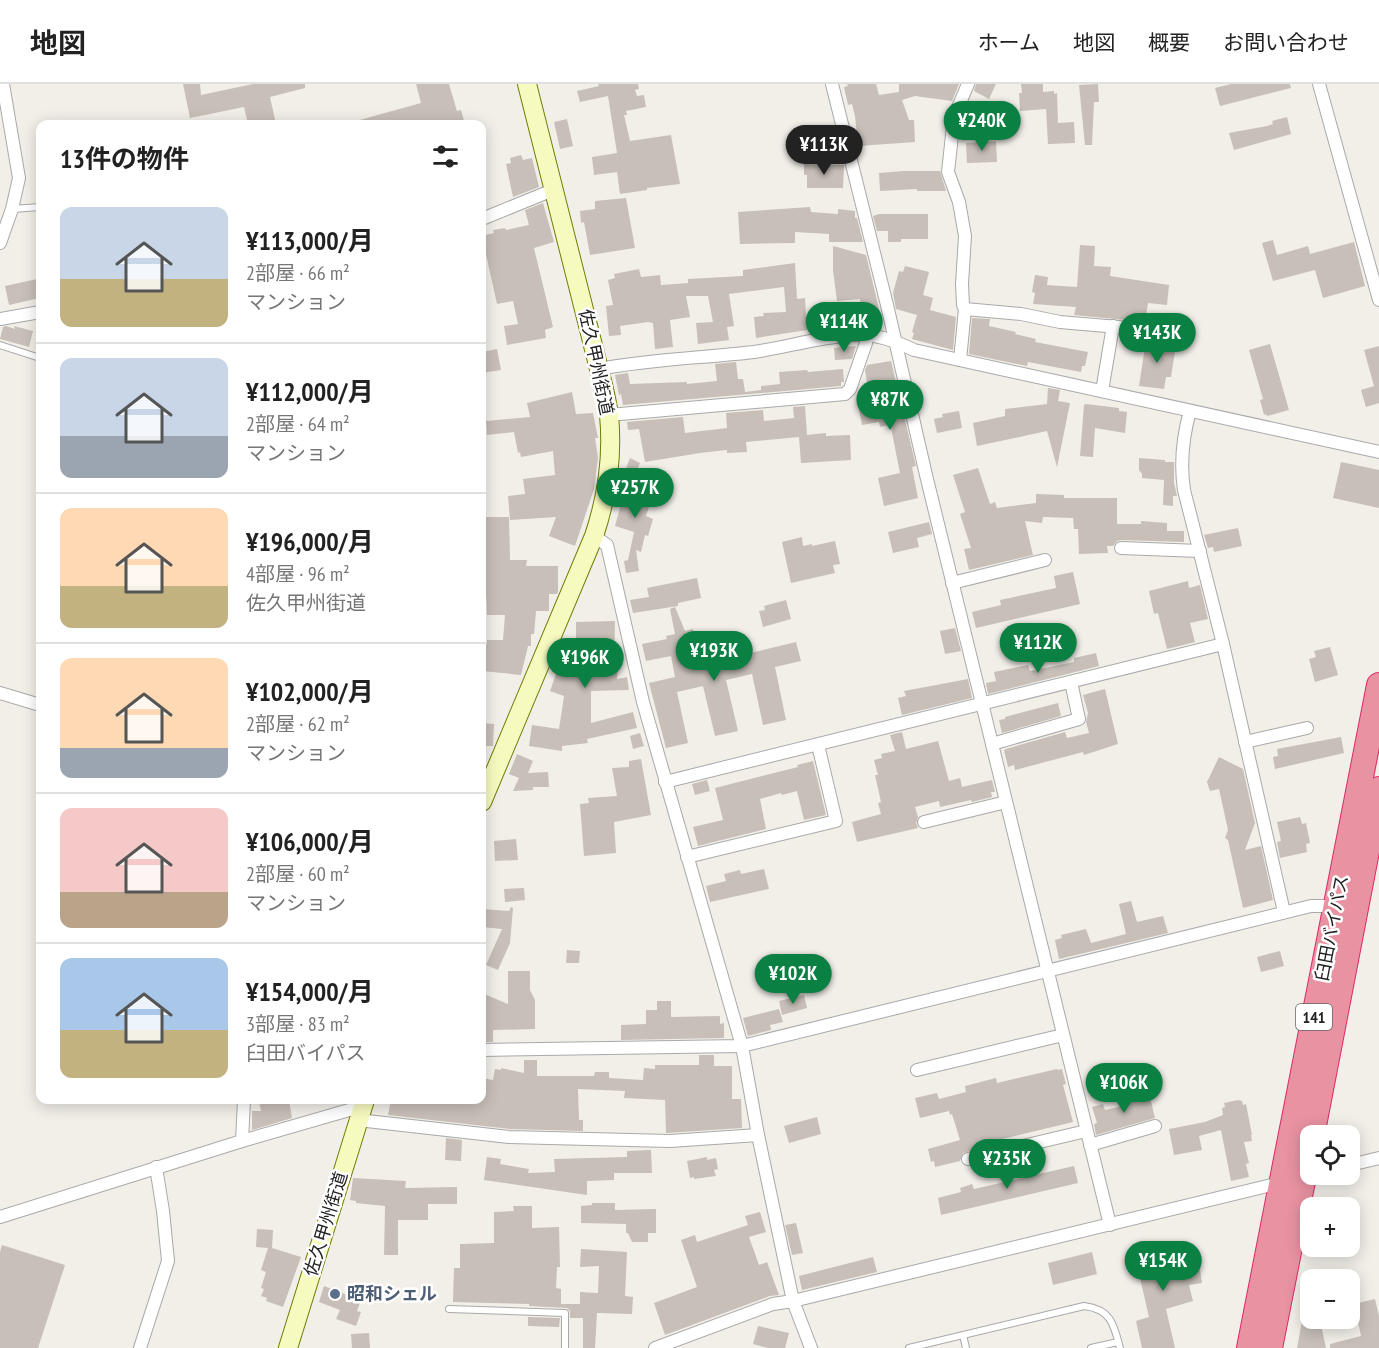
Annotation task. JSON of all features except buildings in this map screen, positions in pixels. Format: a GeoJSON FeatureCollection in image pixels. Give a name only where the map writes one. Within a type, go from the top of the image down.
{"type":"FeatureCollection","features":[{"type":"Feature","properties":{"kind":"highway","name":"臼田バイパス"},"geometry":{"type":"LineString","coordinates":[[1249,1348],[1379,685]]}},
{"type":"Feature","properties":{"kind":"highway","name":"臼田バイパス"},"geometry":{"type":"LineString","coordinates":[[1314,1125],[1379,789]]}},
{"type":"Feature","properties":{"kind":"highway"},"geometry":{"type":"LineString","coordinates":[[1270,1348],[1307,1185]]}},
{"type":"Feature","properties":{"kind":"street"},"geometry":{"type":"LineString","coordinates":[[0,243],[19,178],[3,84]]}},
{"type":"Feature","properties":{"kind":"street","name":"佐久甲州街道"},"geometry":{"type":"LineString","coordinates":[[487,774],[594,536],[604,500],[610,454],[609,415],[599,369],[526,84]]}},
{"type":"Feature","properties":{"kind":"street"},"geometry":{"type":"LineString","coordinates":[[832,84],[1110,1226]]}},
{"type":"Feature","properties":{"kind":"street"},"geometry":{"type":"LineString","coordinates":[[960,360],[965,309],[962,284],[965,236],[959,202],[948,172],[954,117],[968,84]]}},
{"type":"Feature","properties":{"kind":"street"},"geometry":{"type":"LineString","coordinates":[[1319,84],[1379,300]]}},
{"type":"Feature","properties":{"kind":"street"},"geometry":{"type":"LineString","coordinates":[[486,217],[553,190]]}},
{"type":"Feature","properties":{"kind":"street"},"geometry":{"type":"LineString","coordinates":[[965,309],[1021,314],[1060,322],[1141,329]]}},
{"type":"Feature","properties":{"kind":"street"},"geometry":{"type":"LineString","coordinates":[[0,319],[36,313]]}},
{"type":"Feature","properties":{"kind":"street"},"geometry":{"type":"LineString","coordinates":[[1102,391],[1113,326]]}},
{"type":"Feature","properties":{"kind":"street"},"geometry":{"type":"LineString","coordinates":[[609,415],[845,394],[852,381],[867,335]]}},
{"type":"Feature","properties":{"kind":"street"},"geometry":{"type":"LineString","coordinates":[[599,369],[867,335],[895,341],[914,350],[1379,452]]}},
{"type":"Feature","properties":{"kind":"street"},"geometry":{"type":"LineString","coordinates":[[1190,411],[1185,427],[1181,471],[1284,912]]}},
{"type":"Feature","properties":{"kind":"street"},"geometry":{"type":"LineString","coordinates":[[594,536],[607,545],[643,702],[742,1046],[793,1301],[811,1348]]}},
{"type":"Feature","properties":{"kind":"street"},"geometry":{"type":"LineString","coordinates":[[1121,548],[1200,551]]}},
{"type":"Feature","properties":{"kind":"street"},"geometry":{"type":"LineString","coordinates":[[952,583],[1045,560]]}},
{"type":"Feature","properties":{"kind":"street"},"geometry":{"type":"LineString","coordinates":[[665,783],[765,756],[982,705],[1223,644]]}},
{"type":"Feature","properties":{"kind":"street"},"geometry":{"type":"LineString","coordinates":[[992,744],[1079,719],[1071,682]]}},
{"type":"Feature","properties":{"kind":"street"},"geometry":{"type":"LineString","coordinates":[[0,693],[36,704]]}},
{"type":"Feature","properties":{"kind":"street"},"geometry":{"type":"LineString","coordinates":[[1245,742],[1307,728]]}},
{"type":"Feature","properties":{"kind":"street"},"geometry":{"type":"LineString","coordinates":[[687,857],[836,821],[818,745]]}},
{"type":"Feature","properties":{"kind":"street"},"geometry":{"type":"LineString","coordinates":[[924,822],[1006,802]]}},
{"type":"Feature","properties":{"kind":"street"},"geometry":{"type":"LineString","coordinates":[[486,1050],[742,1046],[1284,912],[1311,906],[1336,906]]}},
{"type":"Feature","properties":{"kind":"street"},"geometry":{"type":"LineString","coordinates":[[917,1070],[1063,1035]]}},
{"type":"Feature","properties":{"kind":"street"},"geometry":{"type":"LineString","coordinates":[[242,1141],[244,1104]]}},
{"type":"Feature","properties":{"kind":"street"},"geometry":{"type":"LineString","coordinates":[[0,1217],[242,1141],[362,1108],[509,1137],[670,1141],[758,1135]]}},
{"type":"Feature","properties":{"kind":"street","name":"佐久甲州街道"},"geometry":{"type":"LineString","coordinates":[[288,1348],[362,1108]]}},
{"type":"Feature","properties":{"kind":"street"},"geometry":{"type":"LineString","coordinates":[[1089,1145],[1155,1126]]}},
{"type":"Feature","properties":{"kind":"street"},"geometry":{"type":"LineString","coordinates":[[968,1159],[1086,1131]]}},
{"type":"Feature","properties":{"kind":"street"},"geometry":{"type":"LineString","coordinates":[[1360,1163],[1379,1158]]}},
{"type":"Feature","properties":{"kind":"street"},"geometry":{"type":"LineString","coordinates":[[140,1348],[168,1261],[156,1167]]}},
{"type":"Feature","properties":{"kind":"street"},"geometry":{"type":"LineString","coordinates":[[655,1348],[773,1304],[1110,1226],[1300,1178]]}},
{"type":"Feature","properties":{"kind":"lane"},"geometry":{"type":"LineString","coordinates":[[12,208],[36,207]]}},
{"type":"Feature","properties":{"kind":"lane"},"geometry":{"type":"LineString","coordinates":[[0,345],[36,357]]}},
{"type":"Feature","properties":{"kind":"lane"},"geometry":{"type":"LineString","coordinates":[[909,1348],[1084,1306],[1094,1307],[1107,1315],[1114,1325],[1119,1345],[1091,1348]]}},
{"type":"Feature","properties":{"kind":"lane"},"geometry":{"type":"LineString","coordinates":[[449,1309],[565,1312],[565,1348]]}},
{"type":"Feature","properties":{"kind":"lane"},"geometry":{"type":"LineString","coordinates":[[963,1335],[966,1348]]}},
{"type":"Feature","properties":{"kind":"place","name":"昭和シェル"},"geometry":{"type":"Point","coordinates":[335,1294]}}]}
